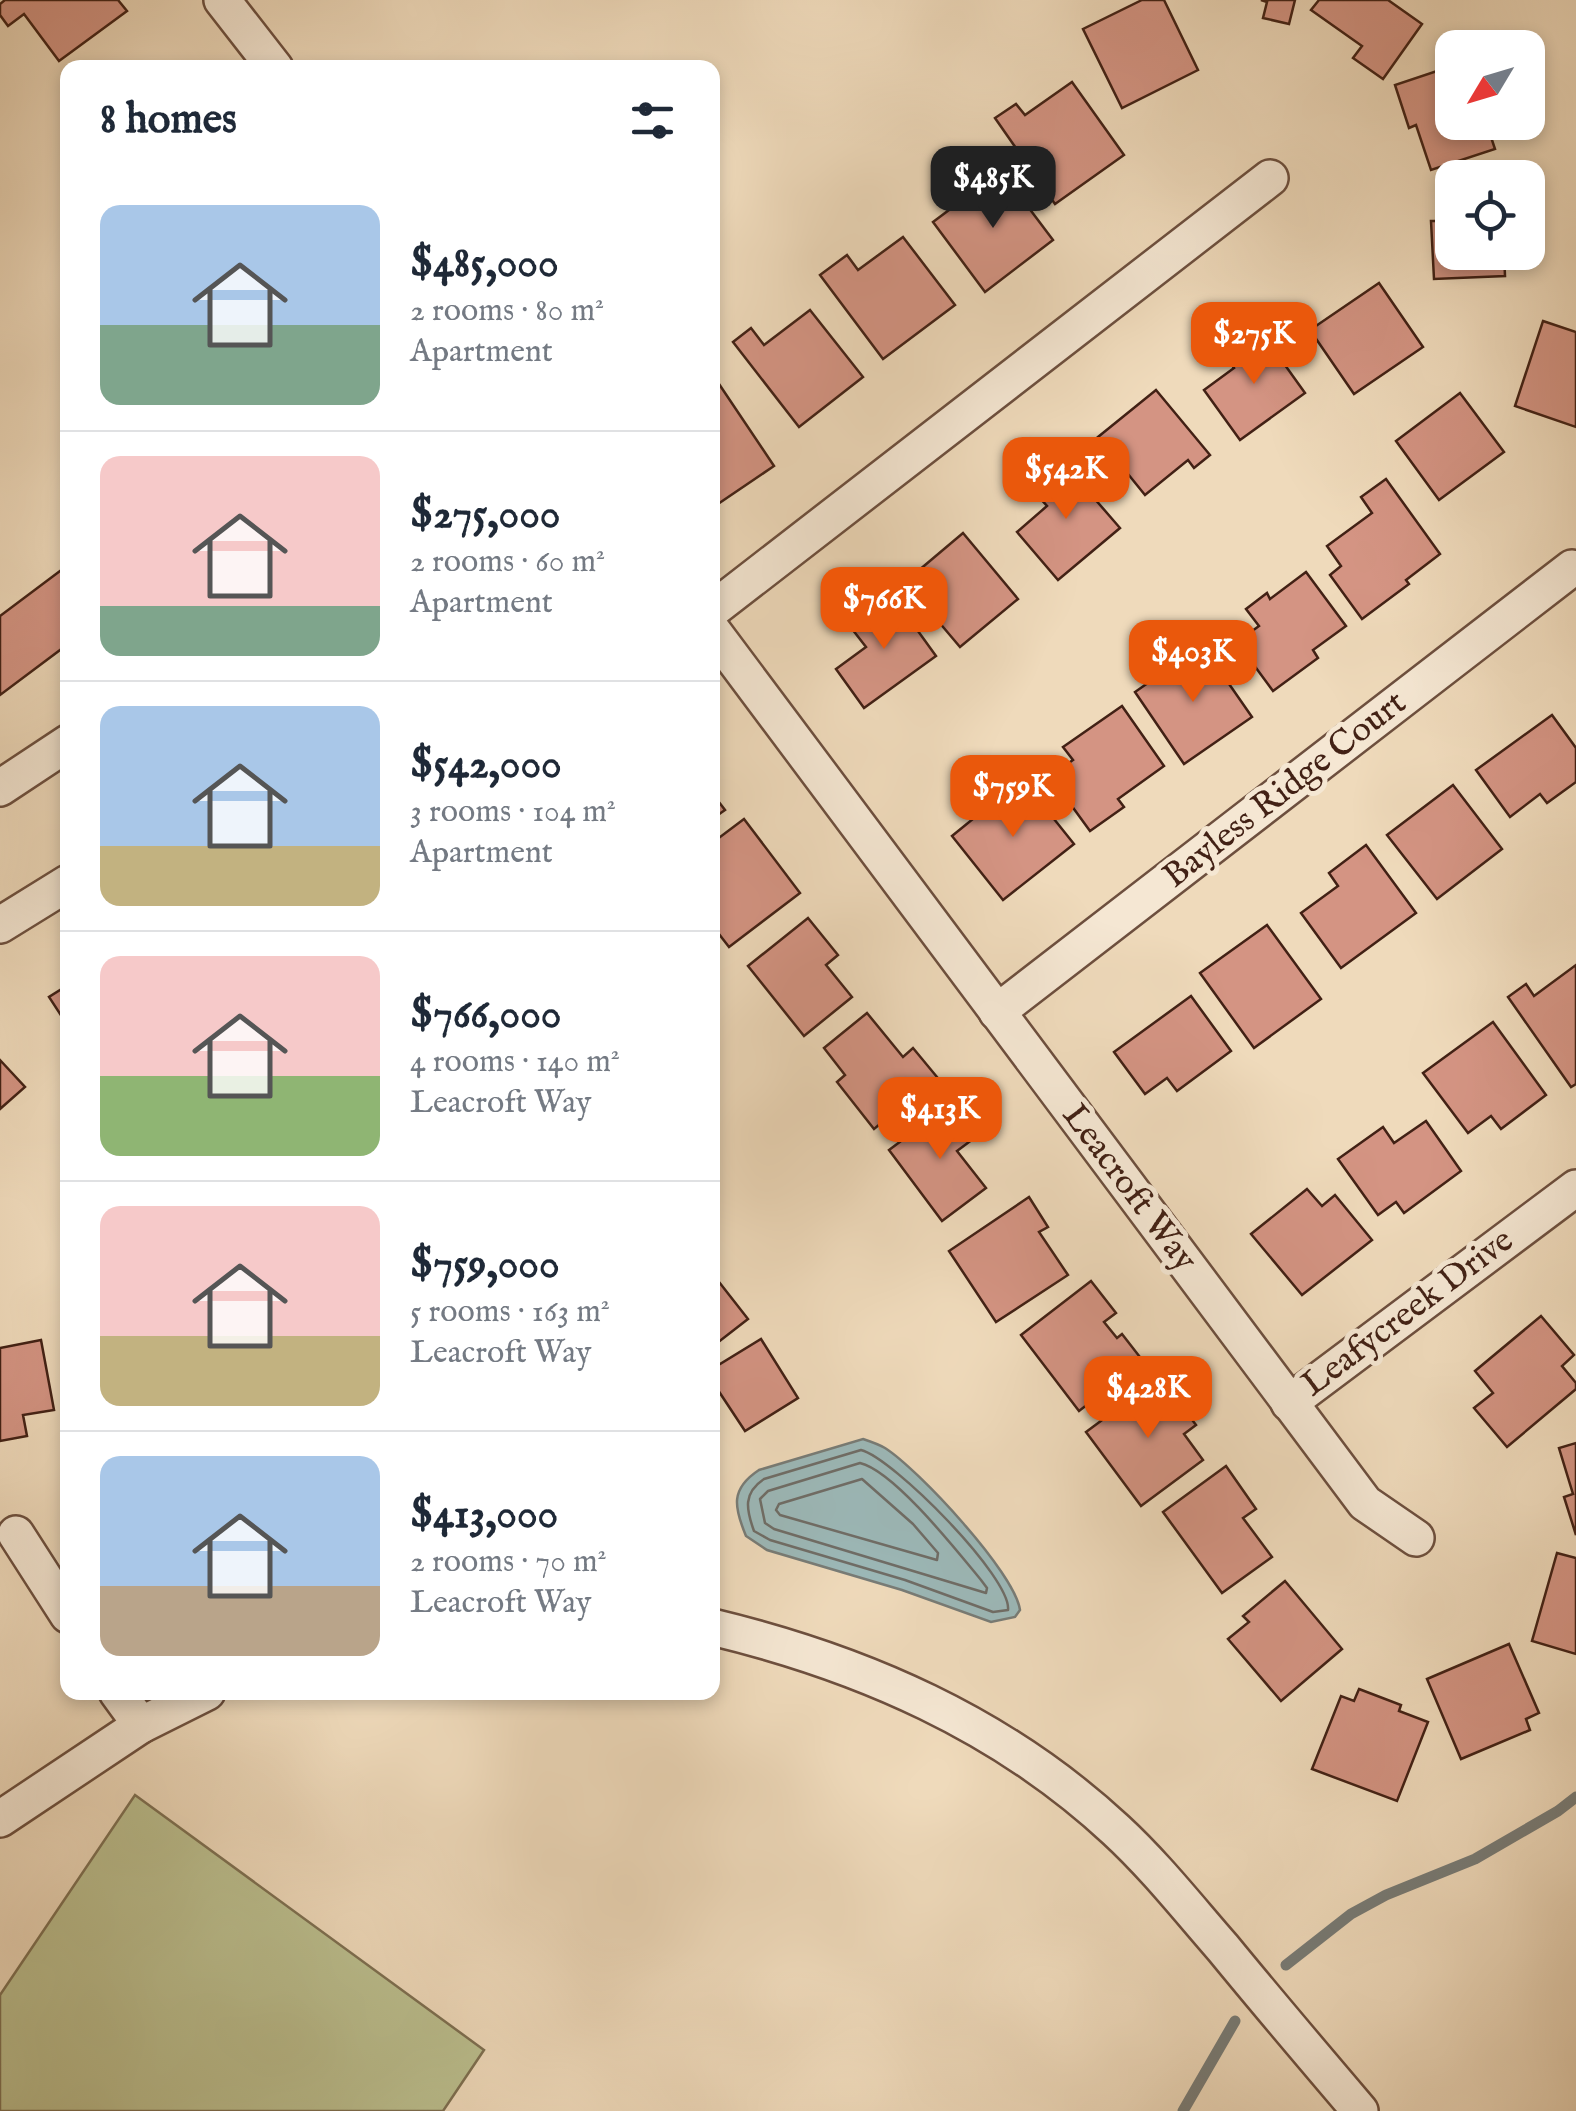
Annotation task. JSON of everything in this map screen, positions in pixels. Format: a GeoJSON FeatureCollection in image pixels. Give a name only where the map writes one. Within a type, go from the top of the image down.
{"type":"FeatureCollection","features":[{"type":"Feature","properties":{"kind":"street"},"geometry":{"type":"LineString","coordinates":[[222,0],[268,60]]}},
{"type":"Feature","properties":{"kind":"street"},"geometry":{"type":"LineString","coordinates":[[720,604],[1270,178]]}},
{"type":"Feature","properties":{"kind":"street","name":"Bayless Ridge Court"},"geometry":{"type":"LineString","coordinates":[[997,1012],[1572,568]]}},
{"type":"Feature","properties":{"kind":"street","name":"Leacroft Way"},"geometry":{"type":"LineString","coordinates":[[720,641],[1364,1503],[1416,1538]]}},
{"type":"Feature","properties":{"kind":"street"},"geometry":{"type":"LineString","coordinates":[[0,788],[60,747]]}},
{"type":"Feature","properties":{"kind":"street"},"geometry":{"type":"LineString","coordinates":[[0,925],[60,888]]}},
{"type":"Feature","properties":{"kind":"street","name":"Leafycreek Drive"},"geometry":{"type":"LineString","coordinates":[[1289,1403],[1576,1188]]}},
{"type":"Feature","properties":{"kind":"street"},"geometry":{"type":"LineString","coordinates":[[16,1534],[60,1603]]}},
{"type":"Feature","properties":{"kind":"street"},"geometry":{"type":"LineString","coordinates":[[720,1629],[803,1651],[880,1678],[970,1724],[1066,1788],[1116,1830],[1160,1875],[1360,2111]]}},
{"type":"Feature","properties":{"kind":"street"},"geometry":{"type":"LineString","coordinates":[[123,1700],[141,1725]]}},
{"type":"Feature","properties":{"kind":"street"},"geometry":{"type":"LineString","coordinates":[[0,1819],[141,1725],[191,1700]]}},
{"type":"Feature","properties":{"kind":"green space"},"geometry":{"type":"Polygon","coordinates":[[[135,1795],[484,2050],[443,2111],[0,2111],[0,1995],[135,1795]]]}},
{"type":"Feature","properties":{"kind":"water"},"geometry":{"type":"Polygon","coordinates":[[[863,1439],[900,1459],[963,1523],[1014,1593],[1020,1610],[1015,1617],[991,1622],[902,1590],[767,1550],[746,1536],[737,1499],[750,1477],[759,1470],[863,1439]]]}},
{"type":"Feature","properties":{"kind":"building"},"geometry":{"type":"Polygon","coordinates":[[[5,0],[118,0],[127,11],[59,61],[24,14],[8,26],[0,15],[0,4],[5,0]]]}},
{"type":"Feature","properties":{"kind":"building"},"geometry":{"type":"Polygon","coordinates":[[[1142,0],[1164,0],[1198,70],[1122,108],[1083,29],[1142,0]]]}},
{"type":"Feature","properties":{"kind":"building"},"geometry":{"type":"Polygon","coordinates":[[[1261,0],[1295,0],[1289,24],[1263,18],[1267,2],[1261,0]]]}},
{"type":"Feature","properties":{"kind":"building"},"geometry":{"type":"Polygon","coordinates":[[[1319,0],[1388,0],[1422,24],[1383,79],[1353,58],[1362,46],[1311,10],[1319,0]]]}},
{"type":"Feature","properties":{"kind":"building"},"geometry":{"type":"Polygon","coordinates":[[[1435,72],[1435,140],[1492,140],[1495,149],[1461,160],[1435,160],[1435,169],[1431,170],[1416,125],[1409,128],[1395,85],[1435,72]]]}},
{"type":"Feature","properties":{"kind":"building"},"geometry":{"type":"Polygon","coordinates":[[[1072,82],[1124,155],[1055,204],[995,118],[1016,104],[1025,115],[1072,82]]]}},
{"type":"Feature","properties":{"kind":"building"},"geometry":{"type":"Polygon","coordinates":[[[1001,171],[1053,240],[985,292],[933,222],[1001,171]]]}},
{"type":"Feature","properties":{"kind":"building"},"geometry":{"type":"Polygon","coordinates":[[[1431,221],[1435,221],[1435,270],[1505,270],[1505,276],[1434,279],[1431,221]]]}},
{"type":"Feature","properties":{"kind":"building"},"geometry":{"type":"Polygon","coordinates":[[[903,237],[955,305],[883,359],[820,275],[847,255],[858,270],[903,237]]]}},
{"type":"Feature","properties":{"kind":"building"},"geometry":{"type":"Polygon","coordinates":[[[1379,283],[1423,347],[1354,394],[1310,330],[1379,283]]]}},
{"type":"Feature","properties":{"kind":"building"},"geometry":{"type":"Polygon","coordinates":[[[810,310],[863,377],[799,427],[733,342],[751,328],[764,345],[810,310]]]}},
{"type":"Feature","properties":{"kind":"building"},"geometry":{"type":"Polygon","coordinates":[[[1543,321],[1576,332],[1576,427],[1515,406],[1543,321]]]}},
{"type":"Feature","properties":{"kind":"building"},"geometry":{"type":"Polygon","coordinates":[[[1262,333],[1305,393],[1240,440],[1204,390],[1234,368],[1227,358],[1262,333]]]}},
{"type":"Feature","properties":{"kind":"building"},"geometry":{"type":"Polygon","coordinates":[[[720,385],[774,466],[720,503],[720,385]]]}},
{"type":"Feature","properties":{"kind":"building"},"geometry":{"type":"Polygon","coordinates":[[[1156,390],[1210,455],[1194,468],[1188,460],[1145,495],[1098,437],[1156,390]]]}},
{"type":"Feature","properties":{"kind":"building"},"geometry":{"type":"Polygon","coordinates":[[[1460,393],[1504,452],[1439,500],[1396,441],[1460,393]]]}},
{"type":"Feature","properties":{"kind":"building"},"geometry":{"type":"Polygon","coordinates":[[[1061,460],[1120,528],[1058,580],[1017,532],[1047,506],[1030,487],[1061,460]]]}},
{"type":"Feature","properties":{"kind":"building"},"geometry":{"type":"Polygon","coordinates":[[[1386,479],[1440,554],[1406,580],[1409,584],[1362,619],[1330,575],[1341,566],[1327,546],[1372,513],[1361,497],[1386,479]]]}},
{"type":"Feature","properties":{"kind":"building"},"geometry":{"type":"Polygon","coordinates":[[[963,533],[1018,599],[960,647],[905,582],[963,533]]]}},
{"type":"Feature","properties":{"kind":"building"},"geometry":{"type":"Polygon","coordinates":[[[60,571],[60,650],[0,695],[0,616],[60,571]]]}},
{"type":"Feature","properties":{"kind":"building"},"geometry":{"type":"Polygon","coordinates":[[[1306,572],[1346,626],[1313,650],[1318,658],[1273,691],[1237,642],[1259,626],[1246,609],[1267,593],[1270,599],[1306,572]]]}},
{"type":"Feature","properties":{"kind":"building"},"geometry":{"type":"Polygon","coordinates":[[[892,595],[936,656],[864,708],[836,669],[866,647],[849,625],[892,595]]]}},
{"type":"Feature","properties":{"kind":"building"},"geometry":{"type":"Polygon","coordinates":[[[1202,645],[1252,717],[1184,764],[1135,692],[1202,645]]]}},
{"type":"Feature","properties":{"kind":"building"},"geometry":{"type":"Polygon","coordinates":[[[1122,706],[1164,766],[1118,799],[1124,807],[1090,831],[1050,776],[1073,760],[1063,747],[1122,706]]]}},
{"type":"Feature","properties":{"kind":"building"},"geometry":{"type":"Polygon","coordinates":[[[1552,715],[1576,748],[1576,782],[1547,803],[1540,794],[1510,817],[1476,770],[1552,715]]]}},
{"type":"Feature","properties":{"kind":"building"},"geometry":{"type":"Polygon","coordinates":[[[1022,779],[1074,844],[1003,900],[952,836],[1022,779]]]}},
{"type":"Feature","properties":{"kind":"building"},"geometry":{"type":"Polygon","coordinates":[[[1453,785],[1502,849],[1437,899],[1387,835],[1453,785]]]}},
{"type":"Feature","properties":{"kind":"building"},"geometry":{"type":"Polygon","coordinates":[[[744,819],[800,893],[729,947],[720,935],[720,837],[744,819]]]}},
{"type":"Feature","properties":{"kind":"building"},"geometry":{"type":"Polygon","coordinates":[[[1366,845],[1416,913],[1341,968],[1301,913],[1338,886],[1329,873],[1366,845]]]}},
{"type":"Feature","properties":{"kind":"building"},"geometry":{"type":"Polygon","coordinates":[[[808,918],[838,955],[826,965],[852,997],[804,1036],[748,966],[808,918]]]}},
{"type":"Feature","properties":{"kind":"building"},"geometry":{"type":"Polygon","coordinates":[[[1267,925],[1321,999],[1254,1048],[1200,973],[1267,925]]]}},
{"type":"Feature","properties":{"kind":"building"},"geometry":{"type":"Polygon","coordinates":[[[1576,965],[1576,1084],[1571,1087],[1508,997],[1526,984],[1534,996],[1576,965]]]}},
{"type":"Feature","properties":{"kind":"building"},"geometry":{"type":"Polygon","coordinates":[[[60,990],[60,1014],[49,997],[60,990]]]}},
{"type":"Feature","properties":{"kind":"building"},"geometry":{"type":"Polygon","coordinates":[[[1191,996],[1231,1051],[1177,1091],[1167,1078],[1145,1094],[1114,1052],[1191,996]]]}},
{"type":"Feature","properties":{"kind":"building"},"geometry":{"type":"Polygon","coordinates":[[[867,1013],[903,1057],[913,1048],[937,1077],[874,1129],[837,1082],[845,1075],[824,1048],[867,1013]]]}},
{"type":"Feature","properties":{"kind":"building"},"geometry":{"type":"Polygon","coordinates":[[[1493,1022],[1546,1095],[1501,1129],[1491,1116],[1468,1133],[1423,1073],[1493,1022]]]}},
{"type":"Feature","properties":{"kind":"building"},"geometry":{"type":"Polygon","coordinates":[[[0,1060],[25,1087],[0,1109],[0,1060]]]}},
{"type":"Feature","properties":{"kind":"building"},"geometry":{"type":"Polygon","coordinates":[[[952,1103],[977,1136],[957,1151],[986,1188],[942,1221],[889,1150],[952,1103]]]}},
{"type":"Feature","properties":{"kind":"building"},"geometry":{"type":"Polygon","coordinates":[[[1426,1121],[1461,1171],[1404,1213],[1396,1202],[1378,1215],[1338,1159],[1383,1127],[1394,1143],[1426,1121]]]}},
{"type":"Feature","properties":{"kind":"building"},"geometry":{"type":"Polygon","coordinates":[[[1307,1189],[1322,1206],[1335,1195],[1372,1240],[1302,1295],[1251,1234],[1307,1189]]]}},
{"type":"Feature","properties":{"kind":"building"},"geometry":{"type":"Polygon","coordinates":[[[1029,1197],[1048,1227],[1039,1232],[1068,1275],[996,1322],[949,1251],[1029,1197]]]}},
{"type":"Feature","properties":{"kind":"building"},"geometry":{"type":"Polygon","coordinates":[[[1091,1281],[1116,1313],[1104,1322],[1117,1338],[1122,1334],[1143,1361],[1079,1411],[1021,1335],[1091,1281]]]}},
{"type":"Feature","properties":{"kind":"building"},"geometry":{"type":"Polygon","coordinates":[[[720,1283],[748,1319],[720,1341],[720,1283]]]}},
{"type":"Feature","properties":{"kind":"building"},"geometry":{"type":"Polygon","coordinates":[[[1541,1316],[1574,1355],[1562,1366],[1576,1383],[1576,1389],[1507,1447],[1474,1408],[1493,1393],[1475,1371],[1541,1316]]]}},
{"type":"Feature","properties":{"kind":"building"},"geometry":{"type":"Polygon","coordinates":[[[761,1339],[798,1398],[745,1431],[720,1393],[720,1364],[761,1339]]]}},
{"type":"Feature","properties":{"kind":"building"},"geometry":{"type":"Polygon","coordinates":[[[41,1340],[54,1410],[23,1415],[27,1436],[0,1441],[0,1348],[41,1340]]]}},
{"type":"Feature","properties":{"kind":"building"},"geometry":{"type":"Polygon","coordinates":[[[1160,1377],[1196,1425],[1184,1434],[1203,1460],[1141,1506],[1086,1432],[1160,1377]]]}},
{"type":"Feature","properties":{"kind":"building"},"geometry":{"type":"Polygon","coordinates":[[[1576,1443],[1576,1535],[1564,1497],[1573,1494],[1559,1448],[1576,1443]]]}},
{"type":"Feature","properties":{"kind":"building"},"geometry":{"type":"Polygon","coordinates":[[[1226,1466],[1256,1509],[1243,1518],[1272,1557],[1222,1593],[1163,1512],[1226,1466]]]}},
{"type":"Feature","properties":{"kind":"building"},"geometry":{"type":"Polygon","coordinates":[[[1557,1553],[1576,1558],[1576,1654],[1532,1641],[1557,1553]]]}},
{"type":"Feature","properties":{"kind":"building"},"geometry":{"type":"Polygon","coordinates":[[[1285,1581],[1342,1649],[1281,1701],[1228,1639],[1249,1622],[1243,1616],[1285,1581]]]}},
{"type":"Feature","properties":{"kind":"building"},"geometry":{"type":"Polygon","coordinates":[[[1509,1644],[1539,1713],[1526,1719],[1530,1730],[1461,1759],[1427,1679],[1509,1644]]]}},
{"type":"Feature","properties":{"kind":"building"},"geometry":{"type":"Polygon","coordinates":[[[1359,1689],[1401,1705],[1399,1711],[1428,1722],[1397,1801],[1312,1769],[1341,1696],[1354,1701],[1359,1689]]]}},
{"type":"Feature","properties":{"kind":"waterway"},"geometry":{"type":"LineString","coordinates":[[1286,1965],[1351,1914],[1386,1895],[1475,1859],[1576,1797]]}},
{"type":"Feature","properties":{"kind":"waterway"},"geometry":{"type":"LineString","coordinates":[[1183,2111],[1235,2021]]}}]}
